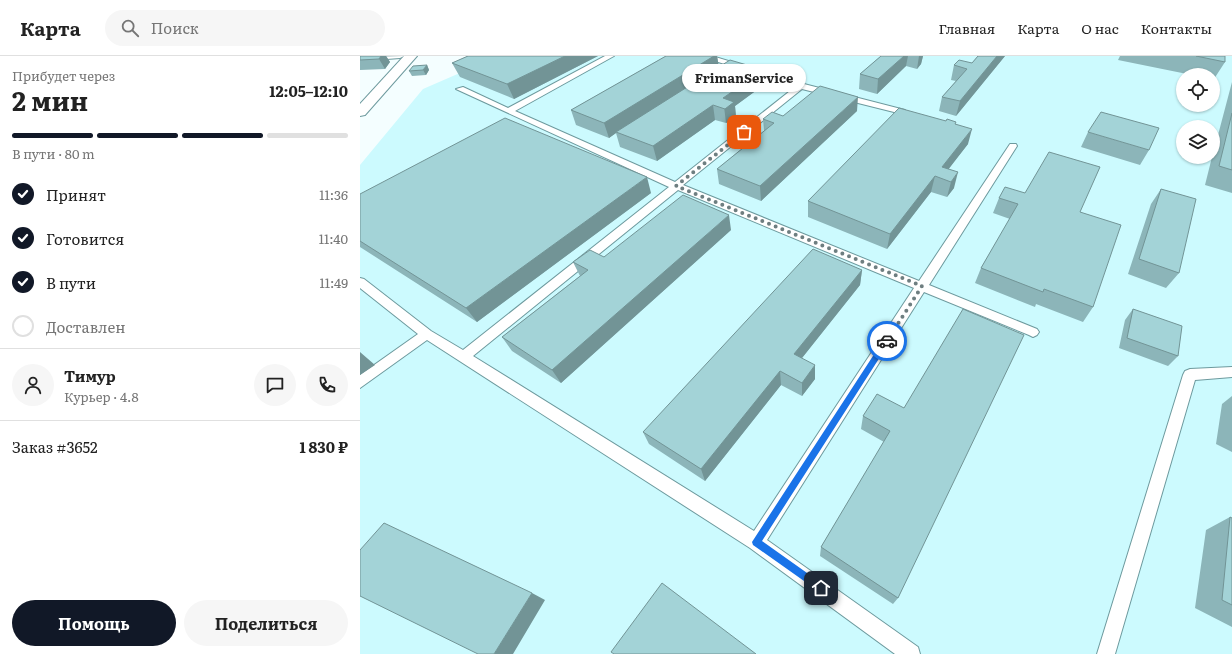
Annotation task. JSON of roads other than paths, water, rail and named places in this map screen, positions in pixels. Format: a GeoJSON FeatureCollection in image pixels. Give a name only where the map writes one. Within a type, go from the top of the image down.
{"type":"FeatureCollection","features":[{"type":"Feature","properties":{"kind":"street"},"geometry":{"type":"LineString","coordinates":[[360,112],[411,56]]}},
{"type":"Feature","properties":{"kind":"lane"},"geometry":{"type":"LineString","coordinates":[[360,58],[400,56]]}},
{"type":"Feature","properties":{"kind":"lane"},"geometry":{"type":"LineString","coordinates":[[508,111],[610,56]]}},
{"type":"Feature","properties":{"kind":"lane"},"geometry":{"type":"LineString","coordinates":[[704,56],[801,86],[902,112]]}},
{"type":"Feature","properties":{"kind":"lane"},"geometry":{"type":"LineString","coordinates":[[463,357],[801,86]]}},
{"type":"Feature","properties":{"kind":"lane"},"geometry":{"type":"LineString","coordinates":[[460,89],[676,186],[1033,332]]}},
{"type":"Feature","properties":{"kind":"lane"},"geometry":{"type":"LineString","coordinates":[[756,542],[1013,146]]}},
{"type":"Feature","properties":{"kind":"lane"},"geometry":{"type":"LineString","coordinates":[[360,282],[427,334],[756,542],[911,654]]}},
{"type":"Feature","properties":{"kind":"lane"},"geometry":{"type":"LineString","coordinates":[[360,382],[427,334]]}},
{"type":"Feature","properties":{"kind":"lane"},"geometry":{"type":"LineString","coordinates":[[1106,654],[1190,375],[1232,372]]}},
{"type":"Feature","properties":{"kind":"place","name":"FrimanService"},"geometry":{"type":"Point","coordinates":[744,132]}}]}
